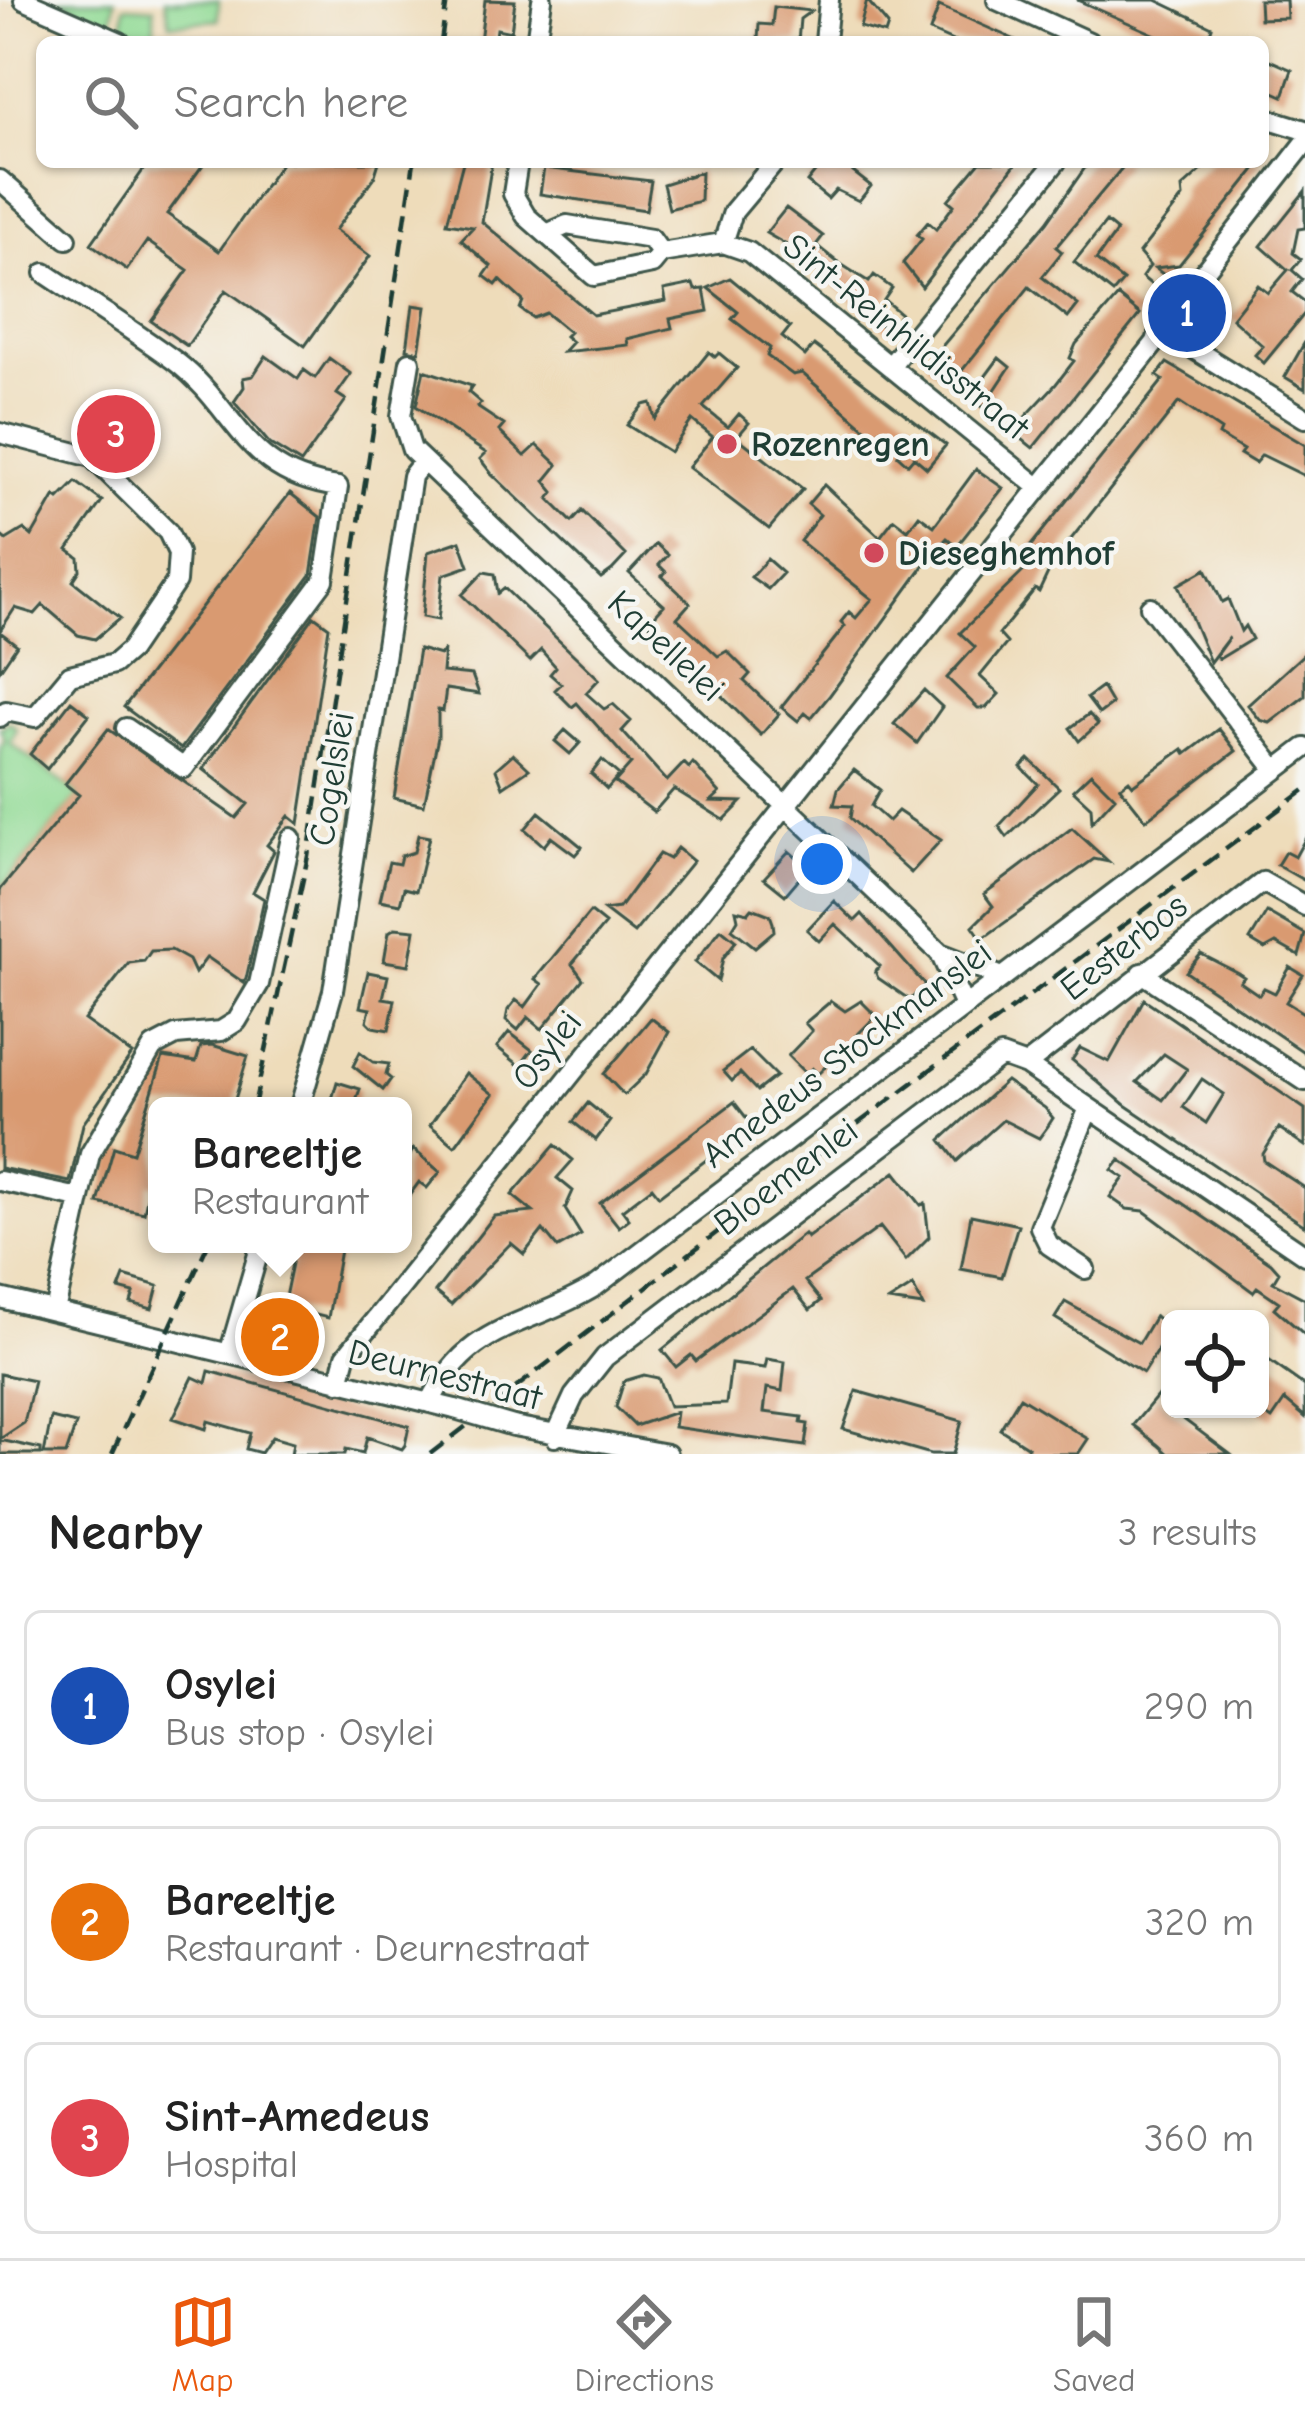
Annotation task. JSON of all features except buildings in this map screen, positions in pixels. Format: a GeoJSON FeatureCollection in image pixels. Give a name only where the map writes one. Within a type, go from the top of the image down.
{"type":"FeatureCollection","features":[{"type":"Feature","properties":{"kind":"street"},"geometry":{"type":"LineString","coordinates":[[24,0],[106,36]]}},
{"type":"Feature","properties":{"kind":"street"},"geometry":{"type":"LineString","coordinates":[[537,36],[542,0]]}},
{"type":"Feature","properties":{"kind":"street"},"geometry":{"type":"LineString","coordinates":[[826,36],[829,0]]}},
{"type":"Feature","properties":{"kind":"street"},"geometry":{"type":"LineString","coordinates":[[997,0],[1076,36]]}},
{"type":"Feature","properties":{"kind":"street"},"geometry":{"type":"LineString","coordinates":[[1269,119],[1305,130]]}},
{"type":"Feature","properties":{"kind":"street","name":"Osylei"},"geometry":{"type":"LineString","coordinates":[[339,1382],[346,1356],[1036,485],[1156,342],[1160,328],[1305,143]]}},
{"type":"Feature","properties":{"kind":"street"},"geometry":{"type":"LineString","coordinates":[[517,168],[513,194],[526,216],[550,232],[567,225],[651,239],[661,253]]}},
{"type":"Feature","properties":{"kind":"street"},"geometry":{"type":"LineString","coordinates":[[723,243],[734,212],[770,168]]}},
{"type":"Feature","properties":{"kind":"street"},"geometry":{"type":"LineString","coordinates":[[891,364],[1051,168]]}},
{"type":"Feature","properties":{"kind":"street"},"geometry":{"type":"LineString","coordinates":[[0,180],[67,239]]}},
{"type":"Feature","properties":{"kind":"street","name":"Sint-Reinhildisstraat"},"geometry":{"type":"LineString","coordinates":[[550,232],[556,245],[594,276],[652,264],[661,253],[723,243],[748,252],[1036,485]]}},
{"type":"Feature","properties":{"kind":"street"},"geometry":{"type":"LineString","coordinates":[[45,273],[179,365],[242,439],[296,481],[338,487],[323,580],[184,767],[126,728]]}},
{"type":"Feature","properties":{"kind":"street"},"geometry":{"type":"LineString","coordinates":[[1160,328],[1305,418]]}},
{"type":"Feature","properties":{"kind":"street","name":"Kapellelei"},"geometry":{"type":"LineString","coordinates":[[410,362],[402,425],[423,462],[940,953],[964,1006]]}},
{"type":"Feature","properties":{"kind":"street"},"geometry":{"type":"LineString","coordinates":[[0,433],[79,452],[104,466],[168,532],[179,562],[172,591],[123,658],[70,675],[35,717],[2,712]]}},
{"type":"Feature","properties":{"kind":"street","name":"Cogelslei"},"geometry":{"type":"LineString","coordinates":[[303,1097],[333,991],[412,476],[423,462]]}},
{"type":"Feature","properties":{"kind":"street"},"geometry":{"type":"LineString","coordinates":[[1150,607],[1276,770]]}},
{"type":"Feature","properties":{"kind":"street","name":"Amedeus Stockmanslei"},"geometry":{"type":"LineString","coordinates":[[430,1403],[448,1368],[473,1342],[596,1286],[1305,748]]}},
{"type":"Feature","properties":{"kind":"street"},"geometry":{"type":"LineString","coordinates":[[56,1310],[90,1154],[153,1047],[176,1035],[229,1028],[260,984],[291,838]]}},
{"type":"Feature","properties":{"kind":"street","name":"Eesterbos"},"geometry":{"type":"LineString","coordinates":[[1026,1065],[1263,882],[1305,906]]}},
{"type":"Feature","properties":{"kind":"street","name":"Kapellelei"},"geometry":{"type":"LineString","coordinates":[[940,953],[1002,977]]}},
{"type":"Feature","properties":{"kind":"street"},"geometry":{"type":"LineString","coordinates":[[1142,974],[1305,1081]]}},
{"type":"Feature","properties":{"kind":"street","name":"Bloemenlei"},"geometry":{"type":"LineString","coordinates":[[555,1437],[584,1383],[619,1346],[996,1058],[1009,1056],[1026,1065]]}},
{"type":"Feature","properties":{"kind":"street"},"geometry":{"type":"LineString","coordinates":[[1026,1065],[1305,1255]]}},
{"type":"Feature","properties":{"kind":"street"},"geometry":{"type":"LineString","coordinates":[[1085,1269],[1049,1245],[1040,1227],[1089,1108]]}},
{"type":"Feature","properties":{"kind":"street"},"geometry":{"type":"LineString","coordinates":[[0,1181],[79,1198]]}},
{"type":"Feature","properties":{"kind":"street"},"geometry":{"type":"LineString","coordinates":[[230,1354],[258,1253]]}},
{"type":"Feature","properties":{"kind":"street","name":"Deurnestraat"},"geometry":{"type":"LineString","coordinates":[[0,1298],[555,1437],[667,1454]]}},
{"type":"Feature","properties":{"kind":"green space"},"geometry":{"type":"Polygon","coordinates":[[[58,0],[115,0],[111,23],[58,0]]]}},
{"type":"Feature","properties":{"kind":"green space"},"geometry":{"type":"Polygon","coordinates":[[[165,0],[219,0],[218,20],[170,24],[165,0]]]}},
{"type":"Feature","properties":{"kind":"green space"},"geometry":{"type":"Polygon","coordinates":[[[124,6],[154,8],[154,36],[123,27],[124,6]]]}},
{"type":"Feature","properties":{"kind":"green space"},"geometry":{"type":"Polygon","coordinates":[[[10,722],[17,729],[10,743],[79,795],[0,890],[0,747],[5,741],[0,728],[10,722]]]}},
{"type":"Feature","properties":{"kind":"railway"},"geometry":{"type":"LineString","coordinates":[[442,36],[447,0]]}},
{"type":"Feature","properties":{"kind":"railway"},"geometry":{"type":"LineString","coordinates":[[256,1097],[308,856],[413,168]]}},
{"type":"Feature","properties":{"kind":"railway"},"geometry":{"type":"LineString","coordinates":[[430,1454],[852,1128],[1305,790]]}},
{"type":"Feature","properties":{"kind":"railway"},"geometry":{"type":"LineString","coordinates":[[112,1454],[204,1253]]}},
{"type":"Feature","properties":{"kind":"place","name":"Osylei"},"geometry":{"type":"Point","coordinates":[1187,313]}},
{"type":"Feature","properties":{"kind":"place","name":"Sint-Amedeus"},"geometry":{"type":"Point","coordinates":[116,434]}},
{"type":"Feature","properties":{"kind":"place","name":"Rozenregen"},"geometry":{"type":"Point","coordinates":[727,444]}},
{"type":"Feature","properties":{"kind":"place","name":"Dieseghemhof"},"geometry":{"type":"Point","coordinates":[874,553]}},
{"type":"Feature","properties":{"kind":"place","name":"Bareeltje"},"geometry":{"type":"Point","coordinates":[280,1337]}}]}
